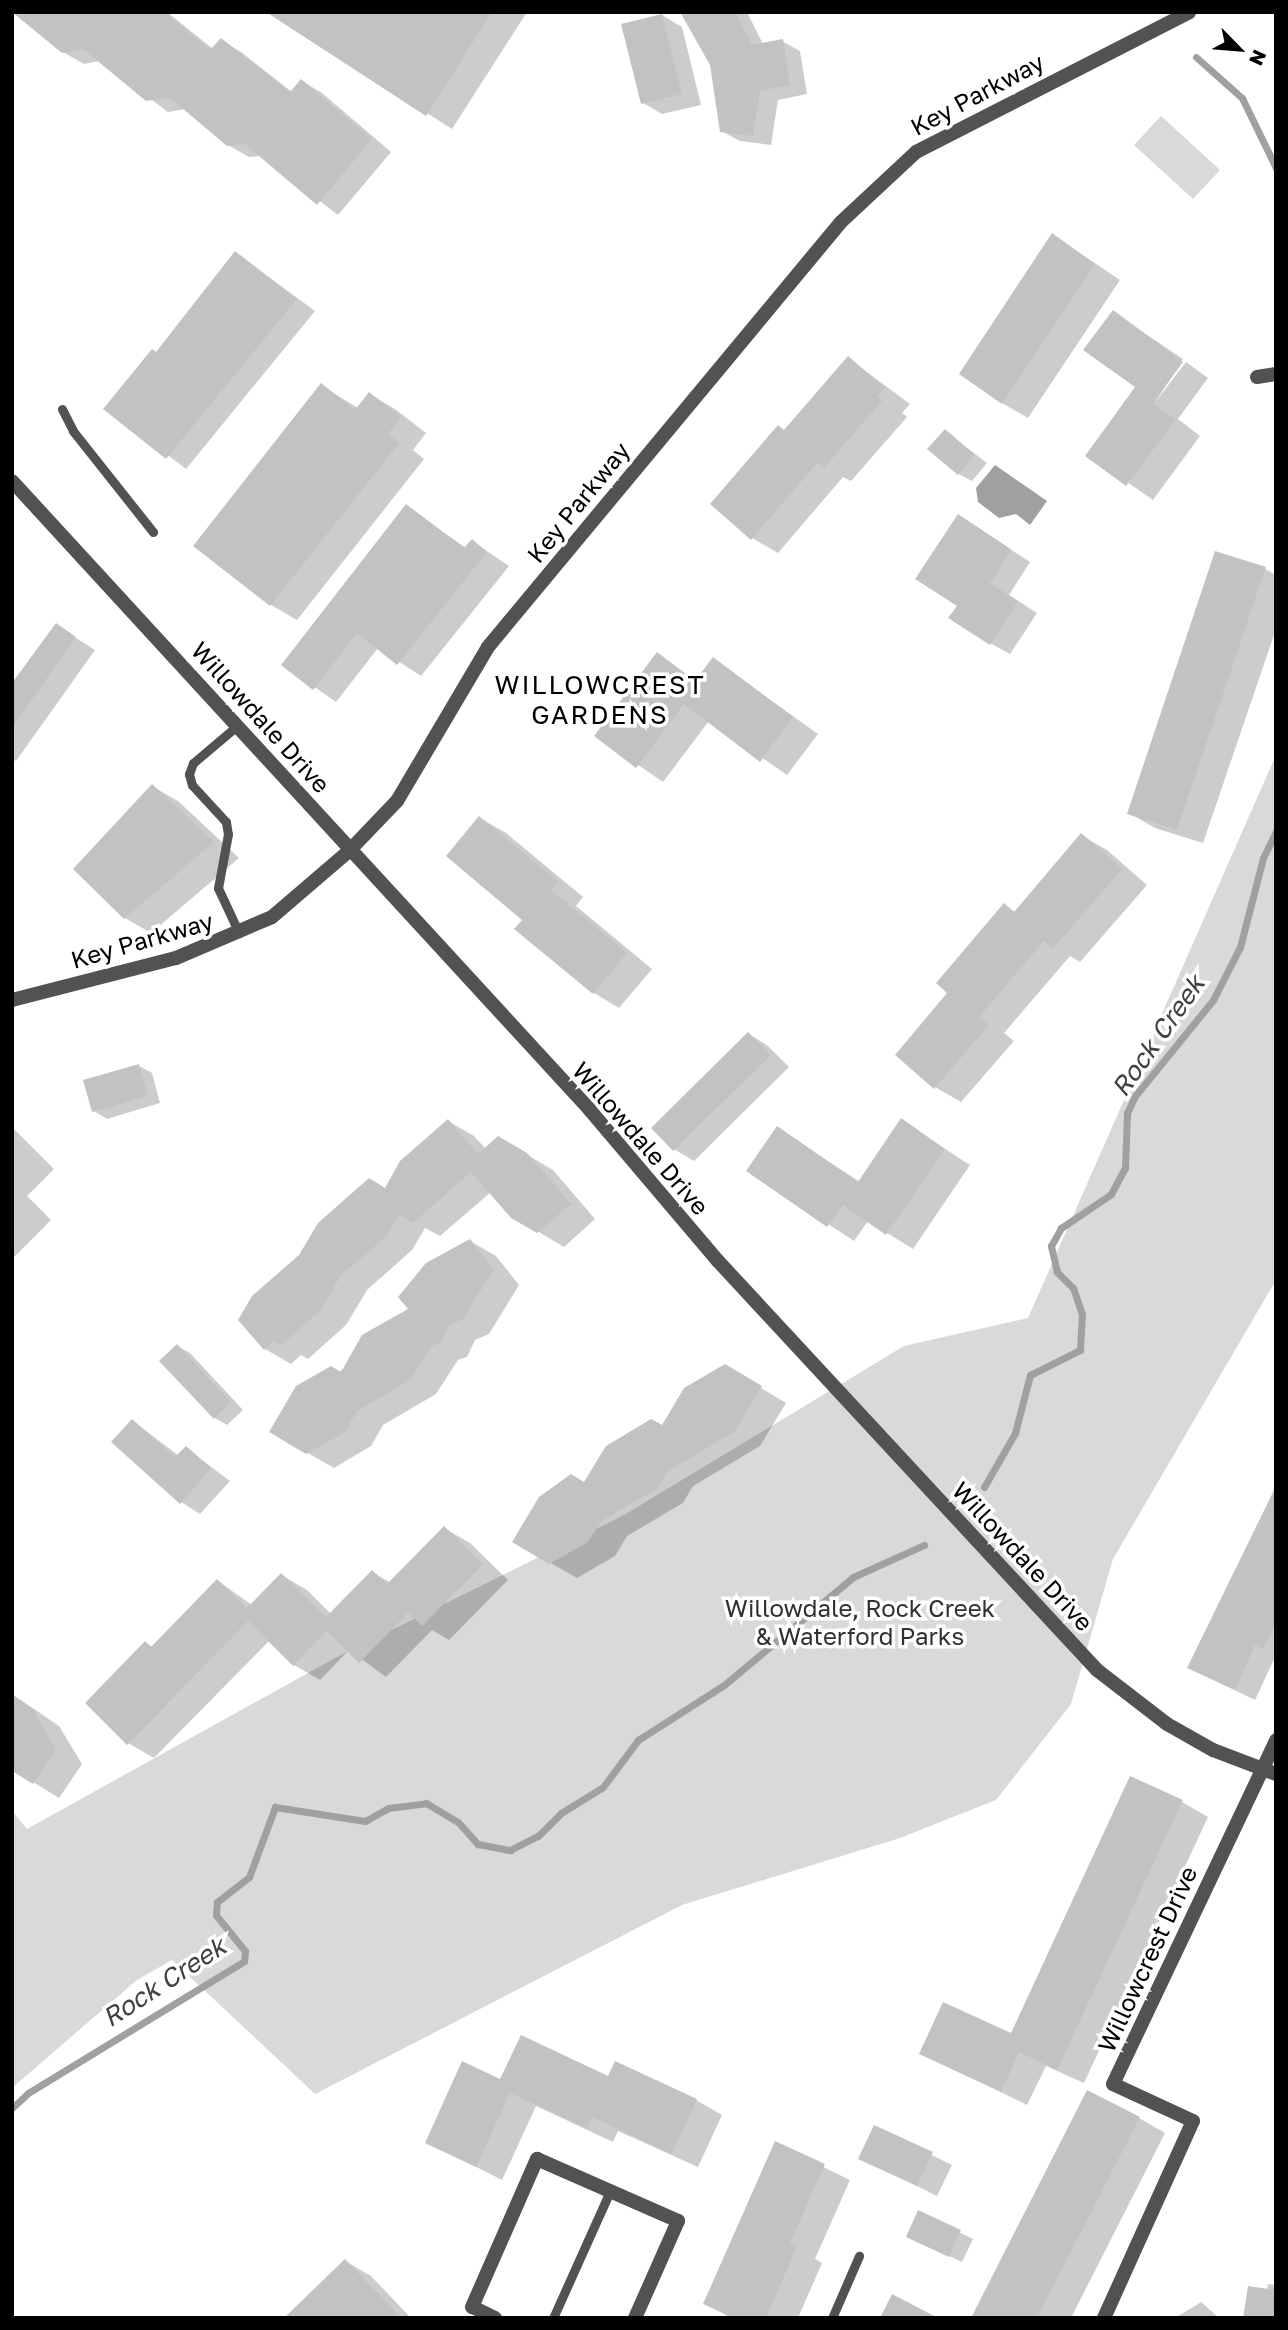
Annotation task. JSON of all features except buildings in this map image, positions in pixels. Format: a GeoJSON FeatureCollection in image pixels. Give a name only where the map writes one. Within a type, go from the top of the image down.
{"type":"FeatureCollection","features":[{"type":"Feature","properties":{"kind":"street","name":"Key Parkway"},"geometry":{"type":"LineString","coordinates":[[12,1000],[176,958],[239,933],[272,916],[349,851],[397,801],[488,647],[841,222],[916,152],[1189,12]]}},
{"type":"Feature","properties":{"kind":"street"},"geometry":{"type":"LineString","coordinates":[[1257,377],[1276,374]]}},
{"type":"Feature","properties":{"kind":"street","name":"Willowdale Drive"},"geometry":{"type":"LineString","coordinates":[[12,481],[589,1110],[718,1261],[1097,1670],[1167,1724],[1213,1750],[1269,1772]]}},
{"type":"Feature","properties":{"kind":"street"},"geometry":{"type":"LineString","coordinates":[[1269,1772],[1276,1740]]}},
{"type":"Feature","properties":{"kind":"street","name":"Willowcrest Drive"},"geometry":{"type":"LineString","coordinates":[[1104,2318],[1193,2121],[1113,2084],[1269,1772]]}},
{"type":"Feature","properties":{"kind":"street"},"geometry":{"type":"LineString","coordinates":[[495,2318],[472,2307],[537,2159],[678,2221],[635,2318]]}},
{"type":"Feature","properties":{"kind":"lane"},"geometry":{"type":"LineString","coordinates":[[62,409],[72,431],[153,532]]}},
{"type":"Feature","properties":{"kind":"lane"},"geometry":{"type":"LineString","coordinates":[[238,725],[193,763],[189,774],[192,785],[226,822],[228,834],[218,888],[239,933]]}},
{"type":"Feature","properties":{"kind":"lane"},"geometry":{"type":"LineString","coordinates":[[553,2318],[610,2191]]}},
{"type":"Feature","properties":{"kind":"lane"},"geometry":{"type":"LineString","coordinates":[[832,2318],[859,2256]]}},
{"type":"Feature","properties":{"kind":"green space"},"geometry":{"type":"Polygon","coordinates":[[[1161,116],[1220,170],[1193,199],[1134,145],[1161,116]]]}},
{"type":"Feature","properties":{"kind":"green space","name":"Willowdale, Rock Creek & Waterford Parks"},"geometry":{"type":"Polygon","coordinates":[[[1276,755],[1276,1280],[1113,1559],[1071,1704],[996,1800],[900,1838],[682,1905],[315,2094],[172,1960],[137,1980],[12,2088],[12,1811],[27,1829],[335,1658],[624,1515],[904,1346],[1028,1318],[1276,755]]]}},
{"type":"Feature","properties":{"kind":"shaded area"},"geometry":{"type":"Polygon","coordinates":[[[995,465],[1047,501],[1030,525],[1016,514],[999,518],[978,502],[976,488],[995,465]]]}},
{"type":"Feature","properties":{"kind":"waterway","name":"Rock Creek"},"geometry":{"type":"LineString","coordinates":[[1196,57],[1242,98],[1276,168]]}},
{"type":"Feature","properties":{"kind":"waterway","name":"Rock Creek"},"geometry":{"type":"LineString","coordinates":[[984,1487],[1015,1433],[1030,1375],[1080,1350],[1082,1314],[1073,1288],[1057,1272],[1051,1246],[1061,1228],[1111,1194],[1125,1168],[1127,1113],[1135,1096],[1213,1000],[1240,947],[1263,858],[1276,831]]}},
{"type":"Feature","properties":{"kind":"waterway","name":"Rock Creek"},"geometry":{"type":"LineString","coordinates":[[12,2108],[28,2093],[244,1961],[245,1951],[216,1915],[217,1902],[249,1877],[275,1807],[365,1821],[388,1808],[426,1803],[458,1822],[478,1844],[510,1850],[538,1836],[561,1813],[603,1787],[638,1740],[724,1685],[853,1577],[924,1545]]}},
{"type":"Feature","properties":{"kind":"district","name":"WILLOWCREST GARDENS"},"geometry":{"type":"Point","coordinates":[600,700]}}]}
